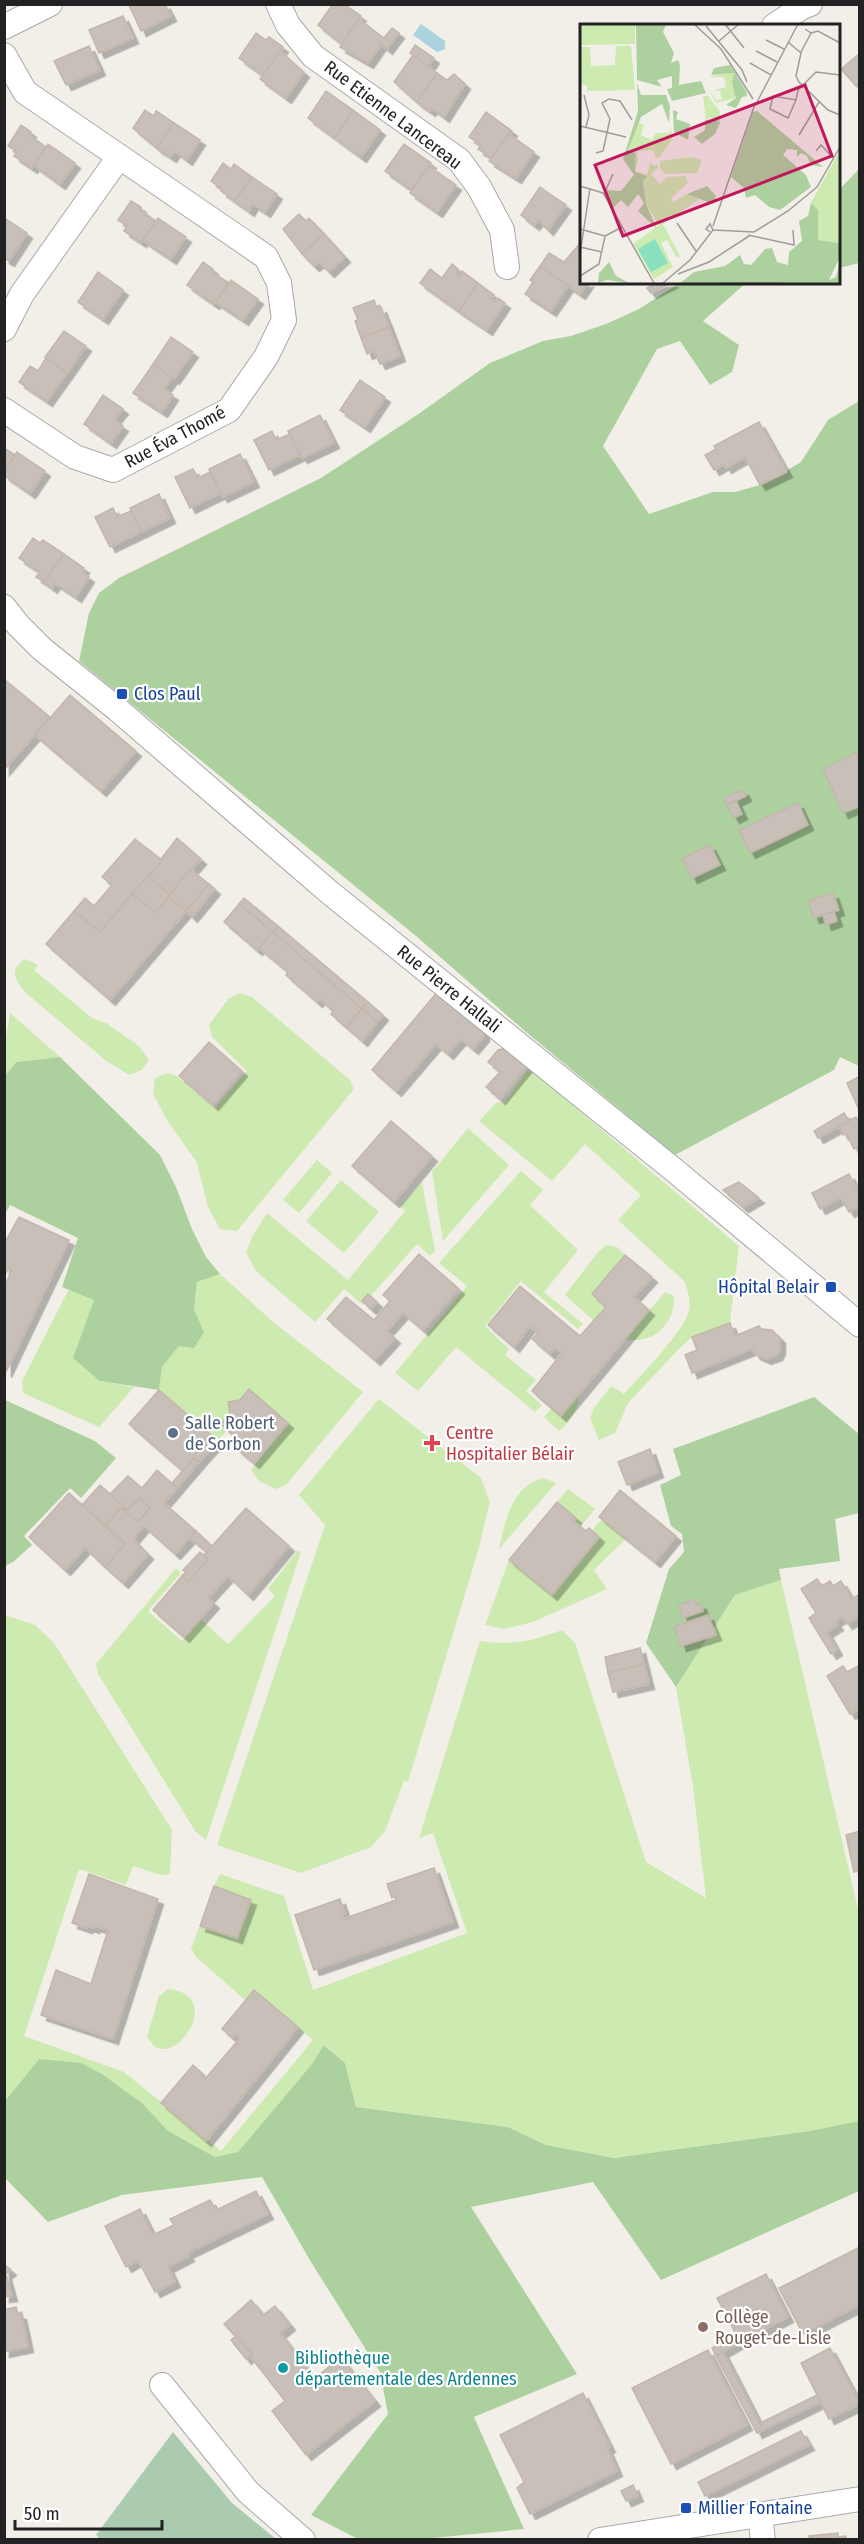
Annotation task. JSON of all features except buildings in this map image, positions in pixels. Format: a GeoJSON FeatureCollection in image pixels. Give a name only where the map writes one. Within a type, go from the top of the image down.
{"type":"FeatureCollection","features":[{"type":"Feature","properties":{"kind":"street"},"geometry":{"type":"LineString","coordinates":[[4,27],[50,4]]}},
{"type":"Feature","properties":{"kind":"street","name":"Rue Etienne Lancereau"},"geometry":{"type":"LineString","coordinates":[[278,4],[288,25],[313,56],[459,160],[479,187],[502,230],[507,267]]}},
{"type":"Feature","properties":{"kind":"street"},"geometry":{"type":"LineString","coordinates":[[777,24],[810,4]]}},
{"type":"Feature","properties":{"kind":"street","name":"Rue Éva Thomé"},"geometry":{"type":"LineString","coordinates":[[4,55],[25,92],[266,257],[279,283],[284,320],[266,357],[229,411],[113,470],[75,457],[4,410]]}},
{"type":"Feature","properties":{"kind":"street"},"geometry":{"type":"LineString","coordinates":[[4,329],[22,294],[119,157]]}},
{"type":"Feature","properties":{"kind":"street","name":"Rue Pierre Hallali"},"geometry":{"type":"LineString","coordinates":[[4,607],[42,649],[117,709],[329,892],[674,1170],[860,1325]]}},
{"type":"Feature","properties":{"kind":"street","name":"Rue Pierre Hallali"},"geometry":{"type":"LineString","coordinates":[[4,636],[42,649]]}},
{"type":"Feature","properties":{"kind":"street"},"geometry":{"type":"LineString","coordinates":[[162,2385],[248,2492],[303,2540]]}},
{"type":"Feature","properties":{"kind":"street"},"geometry":{"type":"LineString","coordinates":[[600,2540],[761,2528],[860,2499]]}},
{"type":"Feature","properties":{"kind":"green space"},"geometry":{"type":"Polygon","coordinates":[[[859,169],[859,263],[840,268],[840,189],[859,169]]]}},
{"type":"Feature","properties":{"kind":"green space"},"geometry":{"type":"Polygon","coordinates":[[[678,284],[745,284],[703,321],[739,345],[732,372],[710,385],[680,341],[657,349],[603,446],[649,514],[713,492],[735,492],[760,485],[776,477],[801,462],[828,420],[859,401],[859,1066],[840,1057],[834,1070],[675,1155],[526,1032],[416,936],[79,661],[89,613],[99,593],[119,578],[321,478],[417,415],[490,363],[543,341],[571,336],[606,324],[639,309],[678,284]]]}},
{"type":"Feature","properties":{"kind":"green space"},"geometry":{"type":"Polygon","coordinates":[[[25,959],[38,965],[34,970],[92,1018],[106,1023],[139,1046],[149,1060],[142,1070],[129,1075],[105,1060],[25,992],[16,979],[15,971],[25,959]]]}},
{"type":"Feature","properties":{"kind":"green space"},"geometry":{"type":"Polygon","coordinates":[[[240,993],[252,997],[350,1080],[354,1089],[237,1231],[220,1229],[208,1207],[197,1163],[165,1117],[153,1093],[155,1078],[167,1073],[175,1075],[215,1108],[247,1071],[212,1037],[209,1025],[228,999],[240,993]]]}},
{"type":"Feature","properties":{"kind":"green space"},"geometry":{"type":"Polygon","coordinates":[[[10,1013],[60,1057],[16,1062],[5,1076],[5,1044],[10,1013]]]}},
{"type":"Feature","properties":{"kind":"green space"},"geometry":{"type":"Polygon","coordinates":[[[60,1057],[160,1155],[206,1257],[220,1274],[197,1282],[194,1310],[204,1332],[194,1348],[179,1346],[162,1367],[159,1390],[100,1381],[73,1358],[94,1300],[62,1287],[78,1238],[10,1205],[5,1214],[5,1076],[16,1062],[60,1057]]]}},
{"type":"Feature","properties":{"kind":"green space"},"geometry":{"type":"Polygon","coordinates":[[[529,1068],[739,1246],[730,1323],[692,1337],[628,1403],[615,1433],[599,1440],[590,1418],[594,1408],[611,1386],[624,1394],[659,1355],[684,1322],[690,1306],[689,1298],[685,1282],[618,1220],[641,1195],[585,1144],[552,1181],[479,1121],[497,1102],[504,1103],[529,1068]]]}},
{"type":"Feature","properties":{"kind":"green space"},"geometry":{"type":"Polygon","coordinates":[[[468,1128],[509,1165],[443,1241],[432,1172],[468,1128]]]}},
{"type":"Feature","properties":{"kind":"green space"},"geometry":{"type":"Polygon","coordinates":[[[317,1160],[332,1173],[299,1213],[283,1200],[317,1160]]]}},
{"type":"Feature","properties":{"kind":"green space"},"geometry":{"type":"Polygon","coordinates":[[[521,1171],[543,1190],[530,1205],[578,1250],[544,1292],[583,1324],[578,1329],[521,1281],[485,1326],[509,1349],[505,1355],[536,1380],[526,1391],[542,1405],[535,1412],[456,1347],[418,1391],[395,1373],[467,1286],[439,1263],[521,1171]]]}},
{"type":"Feature","properties":{"kind":"green space"},"geometry":{"type":"Polygon","coordinates":[[[341,1180],[379,1212],[344,1253],[306,1221],[341,1180]]]}},
{"type":"Feature","properties":{"kind":"green space"},"geometry":{"type":"Polygon","coordinates":[[[422,1182],[435,1251],[430,1256],[417,1244],[363,1305],[344,1289],[315,1322],[256,1271],[246,1253],[253,1235],[267,1213],[348,1280],[405,1211],[400,1206],[422,1182]]]}},
{"type":"Feature","properties":{"kind":"green space"},"geometry":{"type":"Polygon","coordinates":[[[606,1245],[617,1247],[625,1255],[592,1294],[606,1307],[594,1321],[565,1295],[606,1245]]]}},
{"type":"Feature","properties":{"kind":"green space"},"geometry":{"type":"Polygon","coordinates":[[[220,1274],[272,1321],[363,1392],[286,1485],[276,1489],[259,1481],[251,1470],[288,1423],[249,1390],[240,1400],[228,1402],[230,1413],[221,1424],[227,1430],[218,1441],[159,1390],[162,1367],[179,1346],[194,1310],[197,1282],[220,1274]]]}},
{"type":"Feature","properties":{"kind":"green space"},"geometry":{"type":"Polygon","coordinates":[[[69,1289],[94,1300],[100,1381],[134,1387],[99,1427],[23,1393],[22,1381],[69,1289]]]}},
{"type":"Feature","properties":{"kind":"green space"},"geometry":{"type":"Polygon","coordinates":[[[665,1292],[674,1296],[674,1306],[666,1323],[653,1336],[635,1340],[625,1339],[665,1292]]]}},
{"type":"Feature","properties":{"kind":"green space"},"geometry":{"type":"Polygon","coordinates":[[[579,1394],[573,1415],[559,1431],[544,1417],[552,1408],[560,1415],[579,1394]]]}},
{"type":"Feature","properties":{"kind":"green space"},"geometry":{"type":"Polygon","coordinates":[[[814,1397],[859,1434],[859,1513],[835,1519],[840,1561],[779,1569],[781,1580],[735,1595],[676,1687],[646,1643],[669,1569],[684,1552],[682,1534],[671,1526],[660,1485],[681,1475],[673,1449],[814,1397]]]}},
{"type":"Feature","properties":{"kind":"green space"},"geometry":{"type":"Polygon","coordinates":[[[379,1399],[481,1478],[490,1502],[478,1551],[408,1782],[404,1781],[385,1831],[371,1847],[301,1873],[217,1845],[325,1525],[299,1495],[379,1399]]]}},
{"type":"Feature","properties":{"kind":"green space"},"geometry":{"type":"Polygon","coordinates":[[[5,1400],[95,1441],[116,1458],[81,1498],[70,1488],[24,1536],[32,1545],[5,1566],[5,1400]]]}},
{"type":"Feature","properties":{"kind":"green space"},"geometry":{"type":"Polygon","coordinates":[[[543,1478],[556,1483],[499,1549],[507,1516],[517,1497],[532,1482],[543,1478]]]}},
{"type":"Feature","properties":{"kind":"green space"},"geometry":{"type":"Polygon","coordinates":[[[568,1489],[595,1509],[581,1526],[574,1521],[576,1517],[557,1502],[568,1489]]]}},
{"type":"Feature","properties":{"kind":"green space"},"geometry":{"type":"Polygon","coordinates":[[[602,1519],[626,1539],[594,1570],[607,1589],[533,1622],[504,1629],[485,1625],[509,1560],[552,1595],[599,1537],[592,1530],[602,1519]]]}},
{"type":"Feature","properties":{"kind":"green space"},"geometry":{"type":"Polygon","coordinates":[[[298,1550],[301,1552],[206,1840],[195,1831],[98,1674],[96,1664],[176,1568],[181,1573],[148,1611],[182,1641],[201,1620],[228,1644],[275,1596],[268,1589],[298,1550]]]}},
{"type":"Feature","properties":{"kind":"green space"},"geometry":{"type":"Polygon","coordinates":[[[781,1580],[859,1913],[859,2121],[810,2131],[614,2158],[546,2145],[508,2127],[356,2107],[345,2063],[325,2045],[312,2064],[238,2152],[215,2157],[167,2131],[142,2103],[102,2074],[39,2059],[5,2101],[5,1615],[35,1625],[54,1643],[172,1830],[170,1874],[161,1875],[133,1866],[126,1885],[79,1869],[24,2036],[124,2072],[221,2151],[313,2040],[254,1990],[245,2000],[196,1957],[191,1948],[200,1926],[237,1938],[251,1901],[214,1886],[220,1874],[284,1896],[313,1990],[467,1933],[433,1833],[419,1838],[480,1641],[522,1642],[562,1630],[575,1643],[646,1862],[706,1898],[693,1787],[676,1687],[735,1595],[781,1580]]]}},
{"type":"Feature","properties":{"kind":"green space"},"geometry":{"type":"Polygon","coordinates":[[[168,1989],[183,1993],[192,2001],[195,2011],[188,2033],[180,2042],[161,2049],[147,2037],[159,1996],[168,1989]]]}},
{"type":"Feature","properties":{"kind":"green space"},"geometry":{"type":"Polygon","coordinates":[[[324,2045],[345,2063],[356,2107],[508,2127],[546,2145],[614,2158],[810,2131],[859,2121],[859,2191],[661,2280],[593,2182],[471,2207],[577,2374],[474,2417],[524,2529],[423,2539],[358,2539],[311,2515],[388,2414],[380,2372],[311,2262],[262,2177],[122,2195],[48,2222],[5,2178],[5,2101],[39,2059],[81,2063],[102,2074],[142,2103],[168,2131],[215,2157],[238,2152],[312,2064],[324,2045]]]}},
{"type":"Feature","properties":{"kind":"green space"},"geometry":{"type":"Polygon","coordinates":[[[173,2432],[232,2503],[276,2539],[101,2540],[96,2535],[173,2432]]]}},
{"type":"Feature","properties":{"kind":"water"},"geometry":{"type":"Polygon","coordinates":[[[421,24],[445,41],[445,49],[437,52],[413,35],[421,24]]]}},
{"type":"Feature","properties":{"kind":"place","name":"Clos Paul"},"geometry":{"type":"Point","coordinates":[122,694]}},
{"type":"Feature","properties":{"kind":"place","name":"Hôpital Belair"},"geometry":{"type":"Point","coordinates":[831,1287]}},
{"type":"Feature","properties":{"kind":"place","name":"Salle Robert de Sorbon"},"geometry":{"type":"Point","coordinates":[173,1433]}},
{"type":"Feature","properties":{"kind":"place","name":"Centre Hospitalier Bélair"},"geometry":{"type":"Point","coordinates":[432,1443]}},
{"type":"Feature","properties":{"kind":"place","name":"Collège Rouget-de-Lisle"},"geometry":{"type":"Point","coordinates":[703,2327]}},
{"type":"Feature","properties":{"kind":"place","name":"Bibliothèque départementale des Ardennes"},"geometry":{"type":"Point","coordinates":[283,2368]}},
{"type":"Feature","properties":{"kind":"place","name":"Millier Fontaine"},"geometry":{"type":"Point","coordinates":[686,2508]}}]}
